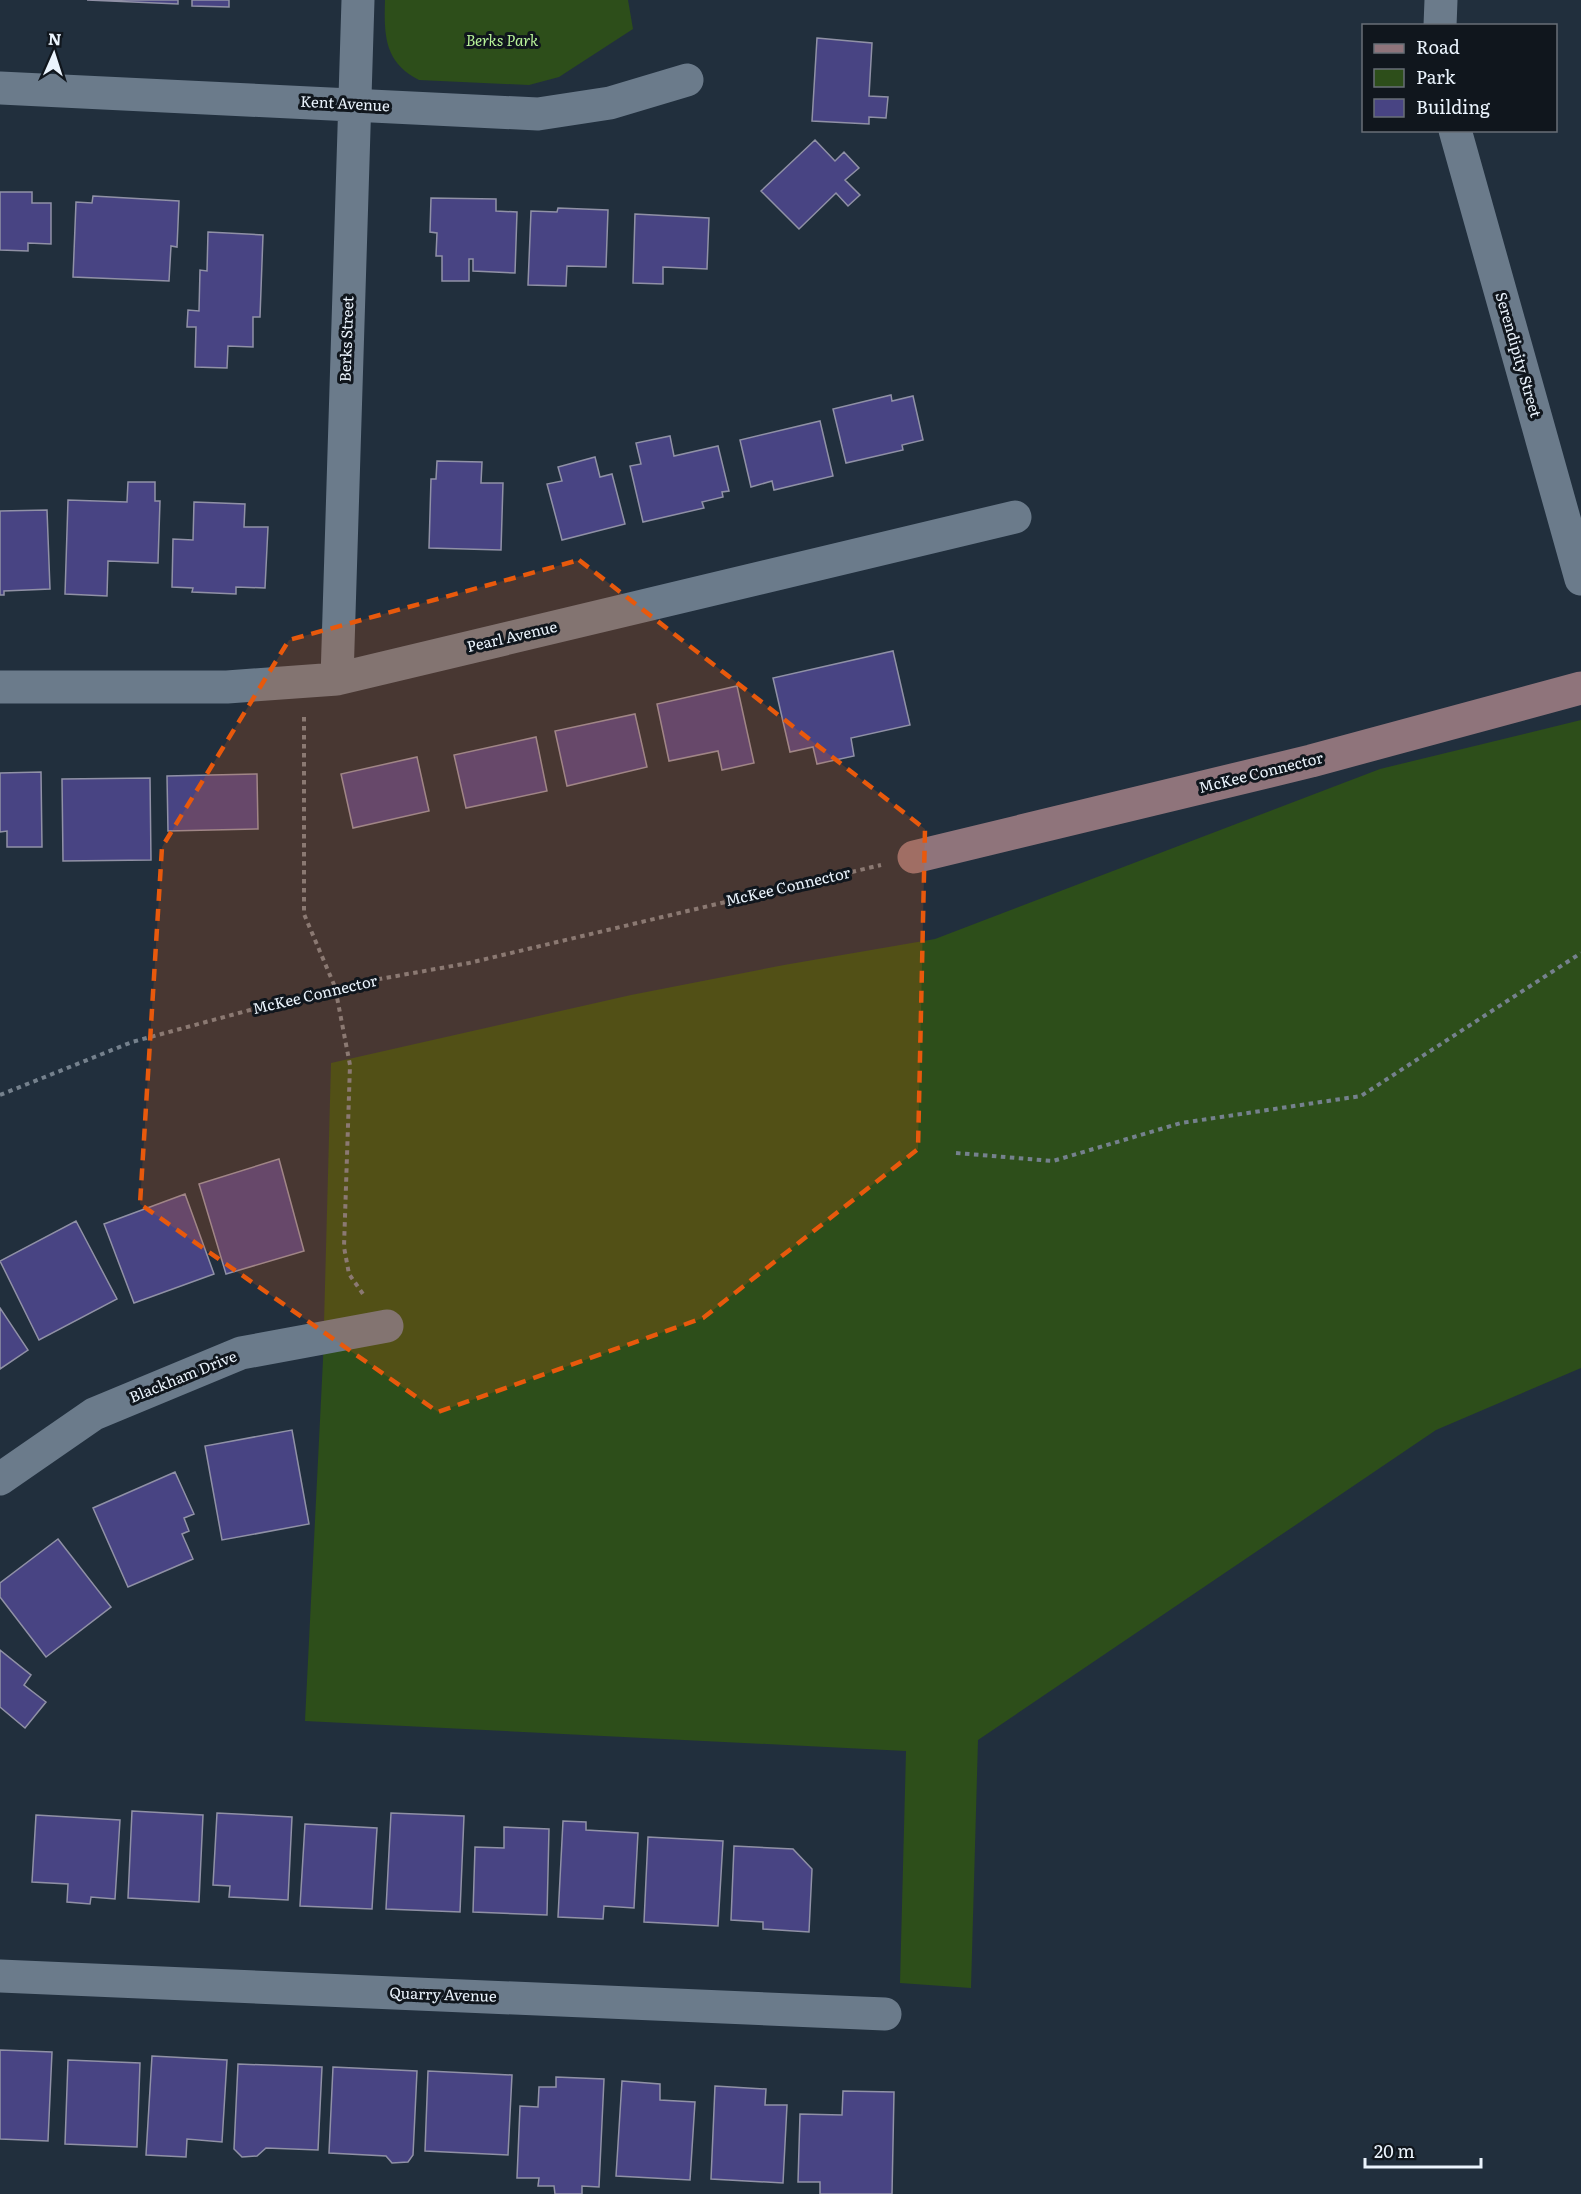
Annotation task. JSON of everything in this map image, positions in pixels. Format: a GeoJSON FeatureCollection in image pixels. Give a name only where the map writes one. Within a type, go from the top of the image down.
{"type":"FeatureCollection","features":[{"type":"Feature","properties":{"kind":"main road","name":"McKee Connector"},"geometry":{"type":"LineString","coordinates":[[914,857],[1311,761],[1581,688]]}},
{"type":"Feature","properties":{"kind":"street","name":"Berks Street"},"geometry":{"type":"LineString","coordinates":[[337,679],[358,0]]}},
{"type":"Feature","properties":{"kind":"street"},"geometry":{"type":"LineString","coordinates":[[1440,24],[1441,0]]}},
{"type":"Feature","properties":{"kind":"street","name":"Kent Avenue"},"geometry":{"type":"LineString","coordinates":[[0,88],[538,114],[610,103],[687,80]]}},
{"type":"Feature","properties":{"kind":"street","name":"Serendipity Street"},"geometry":{"type":"LineString","coordinates":[[1456,132],[1581,579]]}},
{"type":"Feature","properties":{"kind":"street","name":"Pearl Avenue"},"geometry":{"type":"LineString","coordinates":[[0,687],[227,687],[337,679],[1015,517]]}},
{"type":"Feature","properties":{"kind":"street","name":"Blackham Drive"},"geometry":{"type":"LineString","coordinates":[[0,1479],[94,1414],[231,1358],[387,1326]]}},
{"type":"Feature","properties":{"kind":"street","name":"Quarry Avenue"},"geometry":{"type":"LineString","coordinates":[[0,1976],[885,2014]]}},
{"type":"Feature","properties":{"kind":"path"},"geometry":{"type":"LineString","coordinates":[[304,716],[304,914],[335,987],[350,1065],[344,1247],[349,1274],[387,1326]]}},
{"type":"Feature","properties":{"kind":"path","name":"McKee Connector"},"geometry":{"type":"LineString","coordinates":[[0,1095],[132,1042],[335,987],[469,963],[914,857]]}},
{"type":"Feature","properties":{"kind":"path"},"geometry":{"type":"LineString","coordinates":[[956,1153],[1053,1161],[1181,1123],[1361,1096],[1581,953]]}},
{"type":"Feature","properties":{"kind":"highlighted area"},"geometry":{"type":"Polygon","coordinates":[[[579,560],[925,829],[918,1149],[703,1318],[438,1412],[140,1204],[162,847],[289,640],[579,560]]]}},
{"type":"Feature","properties":{"kind":"green space","name":"Berks Park"},"geometry":{"type":"Polygon","coordinates":[[[385,0],[628,0],[633,29],[559,77],[529,85],[419,80],[399,65],[388,46],[385,0]]]}},
{"type":"Feature","properties":{"kind":"green space"},"geometry":{"type":"Polygon","coordinates":[[[1581,720],[1581,1368],[1436,1430],[978,1740],[971,1988],[900,1983],[906,1751],[305,1721],[323,1360],[331,1063],[631,995],[935,939],[1380,769],[1581,720]]]}},
{"type":"Feature","properties":{"kind":"building"},"geometry":{"type":"Polygon","coordinates":[[[87,0],[178,0],[178,4],[87,0]]]}},
{"type":"Feature","properties":{"kind":"building"},"geometry":{"type":"Polygon","coordinates":[[[192,0],[229,0],[229,7],[192,6],[192,0]]]}},
{"type":"Feature","properties":{"kind":"building"},"geometry":{"type":"Polygon","coordinates":[[[817,38],[872,43],[869,96],[888,97],[886,118],[869,117],[869,124],[812,121],[817,38]]]}},
{"type":"Feature","properties":{"kind":"building"},"geometry":{"type":"Polygon","coordinates":[[[815,140],[835,161],[844,152],[859,168],[845,180],[860,195],[848,206],[836,193],[799,229],[761,191],[815,140]]]}},
{"type":"Feature","properties":{"kind":"building"},"geometry":{"type":"Polygon","coordinates":[[[0,192],[32,192],[32,203],[51,203],[51,244],[28,243],[28,251],[0,250],[0,192]]]}},
{"type":"Feature","properties":{"kind":"building"},"geometry":{"type":"Polygon","coordinates":[[[93,196],[179,201],[177,247],[171,246],[169,281],[73,277],[76,202],[92,203],[93,196]]]}},
{"type":"Feature","properties":{"kind":"building"},"geometry":{"type":"Polygon","coordinates":[[[431,198],[496,199],[496,211],[517,212],[515,273],[473,271],[473,259],[469,259],[469,281],[442,281],[442,256],[436,256],[437,233],[430,232],[431,198]]]}},
{"type":"Feature","properties":{"kind":"building"},"geometry":{"type":"Polygon","coordinates":[[[558,208],[608,210],[606,267],[567,266],[566,286],[528,285],[531,211],[557,212],[558,208]]]}},
{"type":"Feature","properties":{"kind":"building"},"geometry":{"type":"Polygon","coordinates":[[[635,214],[709,218],[707,269],[663,267],[663,284],[633,283],[635,214]]]}},
{"type":"Feature","properties":{"kind":"building"},"geometry":{"type":"Polygon","coordinates":[[[208,232],[263,235],[260,317],[253,317],[253,347],[228,346],[227,368],[195,367],[196,327],[187,327],[188,310],[199,311],[200,270],[207,271],[208,232]]]}},
{"type":"Feature","properties":{"kind":"building"},"geometry":{"type":"Polygon","coordinates":[[[891,395],[892,401],[913,396],[923,440],[902,445],[903,450],[846,463],[833,409],[891,395]]]}},
{"type":"Feature","properties":{"kind":"building"},"geometry":{"type":"Polygon","coordinates":[[[820,421],[833,476],[774,490],[772,481],[751,487],[740,440],[820,421]]]}},
{"type":"Feature","properties":{"kind":"building"},"geometry":{"type":"Polygon","coordinates":[[[670,436],[674,456],[718,446],[729,491],[722,492],[723,497],[702,502],[704,508],[643,522],[630,466],[641,464],[636,443],[670,436]]]}},
{"type":"Feature","properties":{"kind":"building"},"geometry":{"type":"Polygon","coordinates":[[[595,457],[600,477],[612,474],[625,524],[562,540],[547,484],[562,481],[558,467],[595,457]]]}},
{"type":"Feature","properties":{"kind":"building"},"geometry":{"type":"Polygon","coordinates":[[[437,461],[482,462],[481,483],[503,483],[501,550],[429,548],[431,479],[436,479],[437,461]]]}},
{"type":"Feature","properties":{"kind":"building"},"geometry":{"type":"Polygon","coordinates":[[[128,482],[155,482],[155,501],[160,501],[158,563],[108,561],[107,596],[65,594],[68,500],[127,502],[128,482]]]}},
{"type":"Feature","properties":{"kind":"building"},"geometry":{"type":"Polygon","coordinates":[[[194,502],[245,504],[244,527],[268,527],[265,588],[236,587],[236,594],[192,592],[193,588],[172,587],[173,539],[193,540],[194,502]]]}},
{"type":"Feature","properties":{"kind":"building"},"geometry":{"type":"Polygon","coordinates":[[[47,510],[50,589],[4,591],[4,595],[0,595],[0,511],[47,510]]]}},
{"type":"Feature","properties":{"kind":"building"},"geometry":{"type":"Polygon","coordinates":[[[893,651],[910,725],[851,738],[854,756],[817,764],[813,747],[790,752],[773,678],[893,651]]]}},
{"type":"Feature","properties":{"kind":"building"},"geometry":{"type":"Polygon","coordinates":[[[737,686],[754,763],[722,770],[718,751],[669,761],[657,704],[737,686]]]}},
{"type":"Feature","properties":{"kind":"building"},"geometry":{"type":"Polygon","coordinates":[[[635,714],[647,767],[567,786],[555,731],[635,714]]]}},
{"type":"Feature","properties":{"kind":"building"},"geometry":{"type":"Polygon","coordinates":[[[536,737],[547,791],[466,808],[454,755],[536,737]]]}},
{"type":"Feature","properties":{"kind":"building"},"geometry":{"type":"Polygon","coordinates":[[[417,757],[429,811],[353,828],[341,774],[417,757]]]}},
{"type":"Feature","properties":{"kind":"building"},"geometry":{"type":"Polygon","coordinates":[[[41,772],[42,847],[7,847],[7,831],[0,832],[0,773],[41,772]]]}},
{"type":"Feature","properties":{"kind":"building"},"geometry":{"type":"Polygon","coordinates":[[[257,774],[258,829],[168,831],[167,776],[257,774]]]}},
{"type":"Feature","properties":{"kind":"building"},"geometry":{"type":"Polygon","coordinates":[[[150,778],[151,860],[63,861],[62,779],[150,778]]]}},
{"type":"Feature","properties":{"kind":"building"},"geometry":{"type":"Polygon","coordinates":[[[279,1159],[304,1251],[226,1274],[199,1184],[279,1159]]]}},
{"type":"Feature","properties":{"kind":"building"},"geometry":{"type":"Polygon","coordinates":[[[185,1194],[214,1274],[134,1303],[104,1224],[185,1194]]]}},
{"type":"Feature","properties":{"kind":"building"},"geometry":{"type":"Polygon","coordinates":[[[76,1221],[117,1299],[39,1340],[0,1261],[76,1221]]]}},
{"type":"Feature","properties":{"kind":"building"},"geometry":{"type":"Polygon","coordinates":[[[0,1308],[28,1350],[0,1369],[0,1308]]]}},
{"type":"Feature","properties":{"kind":"building"},"geometry":{"type":"Polygon","coordinates":[[[292,1430],[309,1524],[222,1540],[205,1446],[292,1430]]]}},
{"type":"Feature","properties":{"kind":"building"},"geometry":{"type":"Polygon","coordinates":[[[175,1472],[194,1514],[184,1518],[189,1531],[182,1534],[193,1559],[128,1587],[93,1508],[175,1472]]]}},
{"type":"Feature","properties":{"kind":"building"},"geometry":{"type":"Polygon","coordinates":[[[58,1539],[111,1607],[46,1657],[0,1597],[0,1583],[58,1539]]]}},
{"type":"Feature","properties":{"kind":"building"},"geometry":{"type":"Polygon","coordinates":[[[0,1650],[31,1675],[24,1685],[46,1702],[25,1728],[0,1707],[0,1650]]]}},
{"type":"Feature","properties":{"kind":"building"},"geometry":{"type":"Polygon","coordinates":[[[132,1811],[203,1815],[199,1902],[128,1898],[132,1811]]]}},
{"type":"Feature","properties":{"kind":"building"},"geometry":{"type":"Polygon","coordinates":[[[217,1813],[292,1817],[288,1900],[229,1897],[230,1886],[213,1885],[217,1813]]]}},
{"type":"Feature","properties":{"kind":"building"},"geometry":{"type":"Polygon","coordinates":[[[391,1813],[464,1816],[460,1912],[386,1909],[391,1813]]]}},
{"type":"Feature","properties":{"kind":"building"},"geometry":{"type":"Polygon","coordinates":[[[36,1815],[120,1820],[115,1899],[91,1897],[90,1904],[67,1902],[68,1884],[32,1882],[36,1815]]]}},
{"type":"Feature","properties":{"kind":"building"},"geometry":{"type":"Polygon","coordinates":[[[563,1821],[586,1822],[586,1830],[638,1833],[634,1908],[604,1906],[603,1919],[558,1917],[563,1821]]]}},
{"type":"Feature","properties":{"kind":"building"},"geometry":{"type":"Polygon","coordinates":[[[305,1824],[377,1828],[372,1909],[300,1906],[305,1824]]]}},
{"type":"Feature","properties":{"kind":"building"},"geometry":{"type":"Polygon","coordinates":[[[504,1827],[549,1829],[547,1915],[473,1912],[475,1847],[504,1848],[504,1827]]]}},
{"type":"Feature","properties":{"kind":"building"},"geometry":{"type":"Polygon","coordinates":[[[648,1837],[723,1841],[718,1926],[644,1922],[648,1837]]]}},
{"type":"Feature","properties":{"kind":"building"},"geometry":{"type":"Polygon","coordinates":[[[734,1846],[793,1849],[812,1869],[809,1932],[763,1929],[763,1922],[731,1920],[734,1846]]]}},
{"type":"Feature","properties":{"kind":"building"},"geometry":{"type":"Polygon","coordinates":[[[0,2050],[52,2052],[48,2141],[0,2139],[0,2050]]]}},
{"type":"Feature","properties":{"kind":"building"},"geometry":{"type":"Polygon","coordinates":[[[152,2056],[227,2060],[222,2142],[187,2139],[186,2157],[146,2155],[152,2056]]]}},
{"type":"Feature","properties":{"kind":"building"},"geometry":{"type":"Polygon","coordinates":[[[68,2060],[140,2063],[137,2147],[65,2144],[68,2060]]]}},
{"type":"Feature","properties":{"kind":"building"},"geometry":{"type":"Polygon","coordinates":[[[238,2064],[322,2067],[318,2150],[266,2148],[257,2156],[242,2157],[234,2149],[238,2064]]]}},
{"type":"Feature","properties":{"kind":"building"},"geometry":{"type":"Polygon","coordinates":[[[333,2067],[417,2071],[413,2155],[408,2162],[392,2163],[386,2156],[329,2153],[333,2067]]]}},
{"type":"Feature","properties":{"kind":"building"},"geometry":{"type":"Polygon","coordinates":[[[428,2071],[512,2075],[508,2155],[425,2151],[428,2071]]]}},
{"type":"Feature","properties":{"kind":"building"},"geometry":{"type":"Polygon","coordinates":[[[556,2077],[604,2079],[599,2187],[582,2186],[582,2194],[555,2194],[554,2186],[538,2186],[539,2178],[517,2178],[520,2106],[538,2107],[539,2087],[556,2087],[556,2077]]]}},
{"type":"Feature","properties":{"kind":"building"},"geometry":{"type":"Polygon","coordinates":[[[622,2081],[660,2084],[660,2100],[695,2102],[690,2180],[616,2176],[622,2081]]]}},
{"type":"Feature","properties":{"kind":"building"},"geometry":{"type":"Polygon","coordinates":[[[715,2086],[766,2089],[765,2105],[787,2105],[783,2183],[711,2179],[715,2086]]]}},
{"type":"Feature","properties":{"kind":"building"},"geometry":{"type":"Polygon","coordinates":[[[843,2091],[894,2092],[892,2194],[820,2194],[820,2182],[798,2182],[800,2114],[842,2115],[843,2091]]]}}]}
